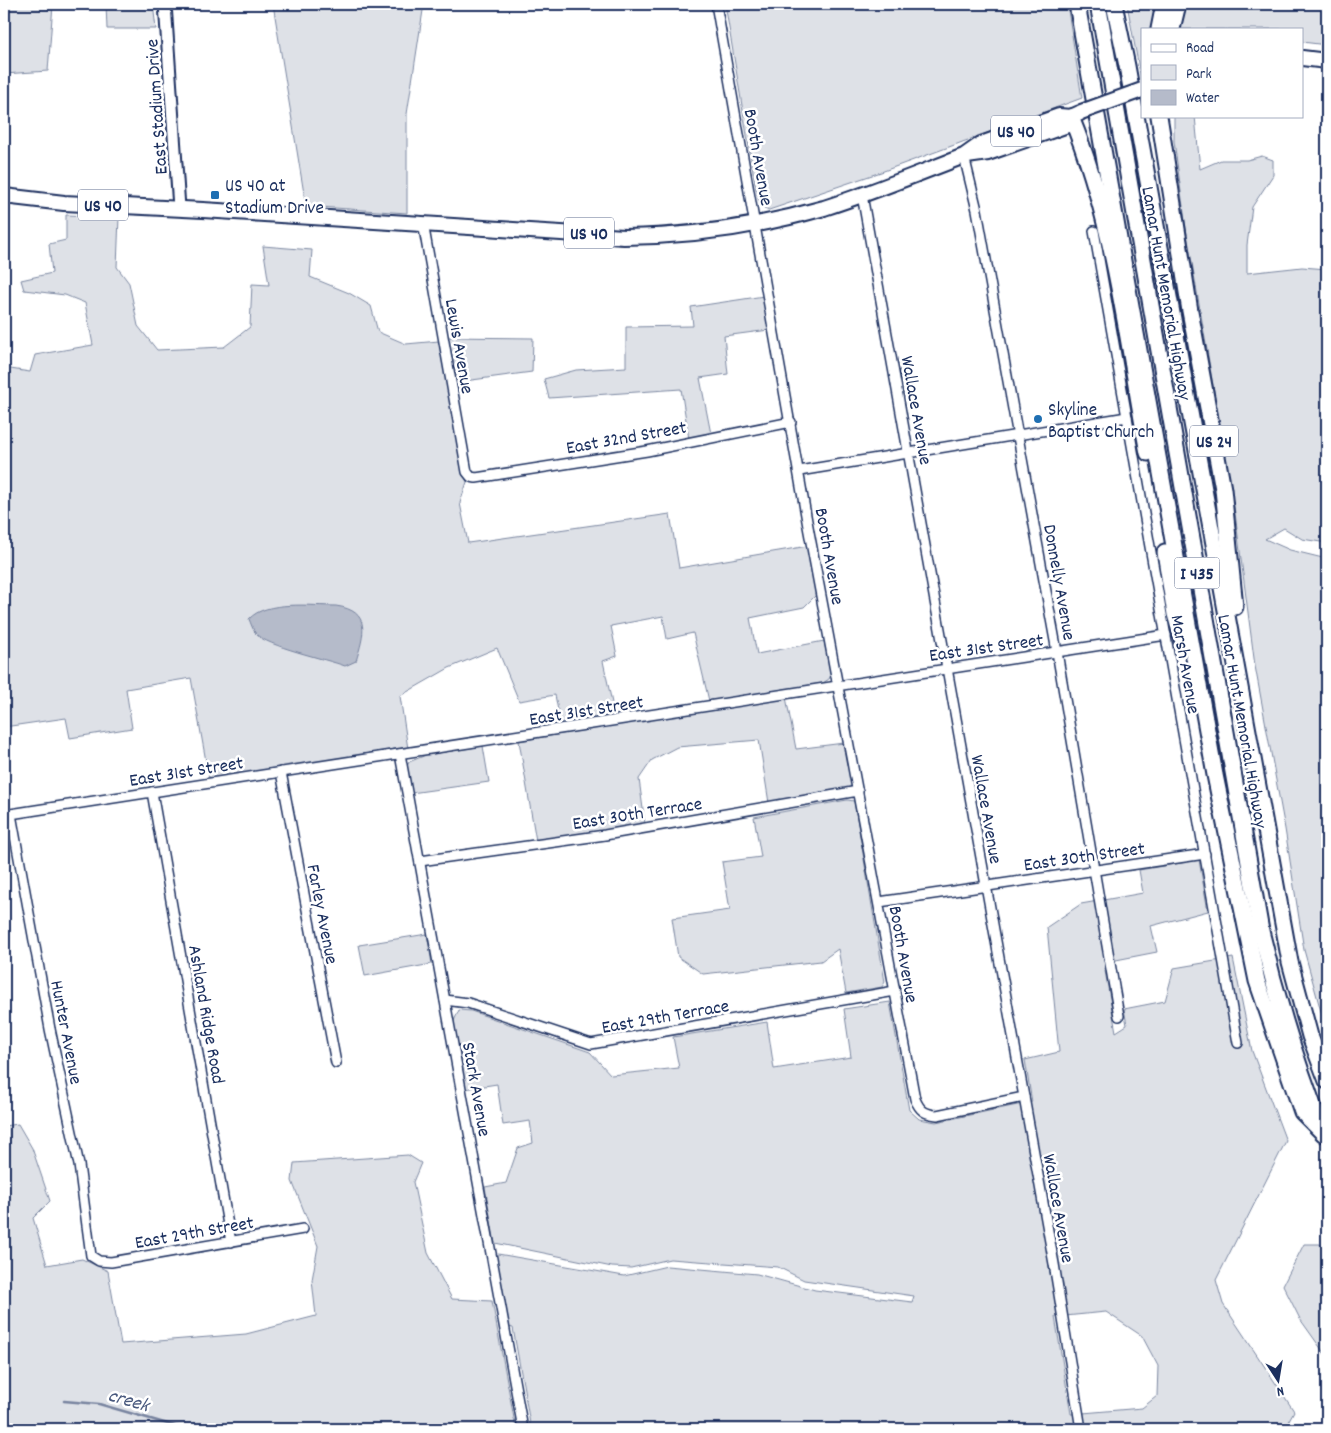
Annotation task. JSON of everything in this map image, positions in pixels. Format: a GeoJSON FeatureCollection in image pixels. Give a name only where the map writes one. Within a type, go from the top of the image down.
{"type":"FeatureCollection","features":[{"type":"Feature","properties":{"kind":"highway"},"geometry":{"type":"LineString","coordinates":[[1077,4],[1198,677],[1257,981],[1302,1112],[1326,1138]]}},
{"type":"Feature","properties":{"kind":"highway","name":"Lamar Hunt Memorial Highway"},"geometry":{"type":"LineString","coordinates":[[1098,4],[1261,931],[1273,984],[1295,1059],[1326,1138]]}},
{"type":"Feature","properties":{"kind":"highway","name":"Lamar Hunt Memorial Highway"},"geometry":{"type":"LineString","coordinates":[[1114,4],[1127,66],[1290,962],[1310,1036],[1327,1081]]}},
{"type":"Feature","properties":{"kind":"highway"},"geometry":{"type":"LineString","coordinates":[[1160,28],[1175,5]]}},
{"type":"Feature","properties":{"kind":"highway"},"geometry":{"type":"LineString","coordinates":[[1172,28],[1175,5]]}},
{"type":"Feature","properties":{"kind":"highway"},"geometry":{"type":"LineString","coordinates":[[1076,115],[1107,224],[1175,614],[1188,657],[1198,677]]}},
{"type":"Feature","properties":{"kind":"highway","name":"US 24"},"geometry":{"type":"LineString","coordinates":[[1161,118],[1164,154],[1190,311],[1223,489],[1236,617],[1234,651]]}},
{"type":"Feature","properties":{"kind":"main road","name":"East Stadium Drive"},"geometry":{"type":"LineString","coordinates":[[165,4],[179,208]]}},
{"type":"Feature","properties":{"kind":"main road"},"geometry":{"type":"LineString","coordinates":[[1304,58],[1327,61]]}},
{"type":"Feature","properties":{"kind":"main road","name":"US 40"},"geometry":{"type":"LineString","coordinates":[[4,196],[64,203],[179,208],[624,236],[672,236],[756,224],[822,208],[862,195],[964,156],[981,144],[1059,116],[1076,115],[1141,90]]}},
{"type":"Feature","properties":{"kind":"street","name":"Booth Avenue"},"geometry":{"type":"LineString","coordinates":[[716,4],[799,471],[915,1100],[922,1111],[928,1115],[937,1115],[1024,1097]]}},
{"type":"Feature","properties":{"kind":"street","name":"Donnelly Avenue"},"geometry":{"type":"LineString","coordinates":[[964,156],[977,210],[1057,652],[1119,1016]]}},
{"type":"Feature","properties":{"kind":"street","name":"Wallace Avenue"},"geometry":{"type":"LineString","coordinates":[[862,195],[1024,1097],[1081,1429]]}},
{"type":"Feature","properties":{"kind":"street","name":"Lewis Avenue"},"geometry":{"type":"LineString","coordinates":[[424,223],[468,474]]}},
{"type":"Feature","properties":{"kind":"street","name":"Marsh Avenue"},"geometry":{"type":"LineString","coordinates":[[1094,231],[1238,1043]]}},
{"type":"Feature","properties":{"kind":"street"},"geometry":{"type":"LineString","coordinates":[[799,471],[1127,417]]}},
{"type":"Feature","properties":{"kind":"street","name":"East 32nd Street"},"geometry":{"type":"LineString","coordinates":[[468,474],[476,478],[637,452],[791,422]]}},
{"type":"Feature","properties":{"kind":"street","name":"East 31st Street"},"geometry":{"type":"LineString","coordinates":[[7,815],[1166,635]]}},
{"type":"Feature","properties":{"kind":"street","name":"Stark Avenue"},"geometry":{"type":"LineString","coordinates":[[400,754],[524,1429]]}},
{"type":"Feature","properties":{"kind":"street","name":"Farley Avenue"},"geometry":{"type":"LineString","coordinates":[[281,772],[336,1063]]}},
{"type":"Feature","properties":{"kind":"street","name":"East 30th Terrace"},"geometry":{"type":"LineString","coordinates":[[420,862],[605,834],[858,791]]}},
{"type":"Feature","properties":{"kind":"street","name":"Ashland Ridge Road"},"geometry":{"type":"LineString","coordinates":[[152,792],[231,1242]]}},
{"type":"Feature","properties":{"kind":"street","name":"Hunter Avenue"},"geometry":{"type":"LineString","coordinates":[[7,815],[79,1165],[91,1256]]}},
{"type":"Feature","properties":{"kind":"street","name":"East 30th Street"},"geometry":{"type":"LineString","coordinates":[[878,902],[1205,854]]}},
{"type":"Feature","properties":{"kind":"street","name":"East 29th Terrace"},"geometry":{"type":"LineString","coordinates":[[445,1000],[468,1003],[591,1044],[895,991]]}},
{"type":"Feature","properties":{"kind":"street","name":"East 29th Street"},"geometry":{"type":"LineString","coordinates":[[91,1256],[99,1261],[111,1262],[303,1229]]}},
{"type":"Feature","properties":{"kind":"green space"},"geometry":{"type":"Polygon","coordinates":[[[4,4],[53,4],[48,71],[4,74],[4,4]]]}},
{"type":"Feature","properties":{"kind":"green space"},"geometry":{"type":"Polygon","coordinates":[[[106,4],[153,4],[156,29],[107,29],[106,4]]]}},
{"type":"Feature","properties":{"kind":"green space"},"geometry":{"type":"Polygon","coordinates":[[[273,4],[424,4],[407,114],[407,213],[306,206],[273,4]]]}},
{"type":"Feature","properties":{"kind":"green space"},"geometry":{"type":"Polygon","coordinates":[[[725,4],[1067,4],[1082,98],[881,172],[769,210],[760,206],[756,189],[725,4]]]}},
{"type":"Feature","properties":{"kind":"green space"},"geometry":{"type":"Polygon","coordinates":[[[1127,4],[1156,4],[1152,28],[1141,28],[1141,79],[1127,4]]]}},
{"type":"Feature","properties":{"kind":"green space"},"geometry":{"type":"Polygon","coordinates":[[[1187,4],[1327,4],[1327,45],[1304,42],[1304,28],[1180,28],[1187,4]]]}},
{"type":"Feature","properties":{"kind":"green space"},"geometry":{"type":"Polygon","coordinates":[[[1174,118],[1195,118],[1200,169],[1221,160],[1247,160],[1262,156],[1273,160],[1273,175],[1252,207],[1247,245],[1247,273],[1302,267],[1327,269],[1327,543],[1302,539],[1284,528],[1265,539],[1290,550],[1327,559],[1327,1033],[1304,950],[1285,829],[1255,666],[1235,513],[1186,228],[1174,141],[1174,118]]]}},
{"type":"Feature","properties":{"kind":"green space"},"geometry":{"type":"Polygon","coordinates":[[[66,215],[119,217],[117,267],[129,283],[138,326],[157,350],[224,347],[250,327],[252,284],[269,285],[263,246],[312,250],[310,277],[349,293],[371,306],[378,332],[406,344],[439,341],[463,472],[467,482],[460,503],[468,543],[670,514],[679,568],[808,546],[817,594],[804,607],[750,618],[757,654],[824,641],[831,675],[829,679],[823,683],[709,701],[693,633],[667,639],[663,616],[611,626],[617,656],[603,661],[615,717],[561,726],[555,695],[519,701],[497,648],[449,668],[400,696],[408,749],[209,778],[191,678],[126,689],[132,728],[70,738],[66,718],[4,727],[4,368],[30,372],[35,355],[93,345],[85,303],[65,295],[24,290],[21,280],[52,273],[49,244],[66,240],[66,215]]]}},
{"type":"Feature","properties":{"kind":"green space"},"geometry":{"type":"Polygon","coordinates":[[[764,296],[769,330],[724,336],[728,374],[700,378],[711,434],[689,439],[681,389],[549,398],[544,379],[576,370],[626,367],[626,327],[693,326],[691,307],[764,296]]]}},
{"type":"Feature","properties":{"kind":"green space"},"geometry":{"type":"Polygon","coordinates":[[[448,337],[533,338],[532,372],[457,382],[448,337]]]}},
{"type":"Feature","properties":{"kind":"green space"},"geometry":{"type":"Polygon","coordinates":[[[786,697],[796,749],[844,743],[852,786],[848,790],[769,803],[759,740],[677,747],[652,760],[639,779],[645,824],[536,841],[519,741],[786,697]]]}},
{"type":"Feature","properties":{"kind":"green space"},"geometry":{"type":"Polygon","coordinates":[[[483,746],[489,782],[411,793],[407,766],[409,762],[426,755],[483,746]]]}},
{"type":"Feature","properties":{"kind":"green space"},"geometry":{"type":"Polygon","coordinates":[[[847,800],[854,801],[885,982],[882,987],[846,993],[838,949],[821,961],[703,974],[678,957],[672,918],[730,910],[722,862],[761,857],[754,817],[847,800]]]}},
{"type":"Feature","properties":{"kind":"green space"},"geometry":{"type":"Polygon","coordinates":[[[1199,860],[1208,911],[1151,926],[1157,952],[1116,960],[1105,971],[1116,1032],[1127,1025],[1124,1009],[1165,1001],[1174,968],[1233,958],[1252,1051],[1286,1141],[1216,1280],[1223,1304],[1294,1411],[1284,1429],[531,1429],[513,1328],[508,1327],[495,1256],[498,1254],[624,1276],[667,1266],[757,1274],[815,1290],[912,1302],[914,1296],[804,1280],[778,1267],[670,1259],[631,1268],[612,1267],[495,1243],[485,1187],[506,1183],[518,1148],[533,1143],[530,1121],[503,1125],[497,1084],[465,1089],[453,1023],[459,1010],[471,1011],[590,1052],[611,1075],[679,1068],[673,1037],[767,1022],[774,1069],[851,1057],[844,1009],[890,1002],[909,1110],[919,1119],[936,1122],[1032,1102],[1025,1060],[1059,1052],[1047,927],[1081,904],[1143,893],[1139,870],[1199,860]],[[1106,1312],[1055,1317],[1071,1414],[1142,1408],[1157,1396],[1158,1366],[1142,1336],[1106,1312]]]}},
{"type":"Feature","properties":{"kind":"green space"},"geometry":{"type":"Polygon","coordinates":[[[427,934],[432,964],[365,976],[359,945],[427,934]]]}},
{"type":"Feature","properties":{"kind":"green space"},"geometry":{"type":"Polygon","coordinates":[[[18,1124],[32,1148],[50,1201],[33,1218],[47,1265],[82,1259],[108,1271],[121,1344],[246,1334],[316,1316],[312,1280],[318,1246],[292,1181],[294,1163],[408,1155],[421,1163],[413,1182],[428,1253],[452,1299],[492,1301],[516,1429],[4,1429],[4,1126],[18,1124]]]}},
{"type":"Feature","properties":{"kind":"green space"},"geometry":{"type":"Polygon","coordinates":[[[1304,1244],[1320,1244],[1327,1253],[1327,1357],[1300,1319],[1283,1285],[1304,1244]]]}},
{"type":"Feature","properties":{"kind":"water"},"geometry":{"type":"Polygon","coordinates":[[[290,605],[336,606],[355,613],[360,619],[362,626],[363,633],[356,661],[345,666],[284,648],[262,639],[256,634],[249,619],[266,609],[290,605]]]}},
{"type":"Feature","properties":{"kind":"waterway","name":"creek"},"geometry":{"type":"LineString","coordinates":[[64,1401],[99,1404],[185,1429]]}},
{"type":"Feature","properties":{"kind":"place","name":"US 40 at Stadium Drive"},"geometry":{"type":"Point","coordinates":[215,195]}},
{"type":"Feature","properties":{"kind":"place","name":"Skyline Baptist Church"},"geometry":{"type":"Point","coordinates":[1038,419]}}]}
